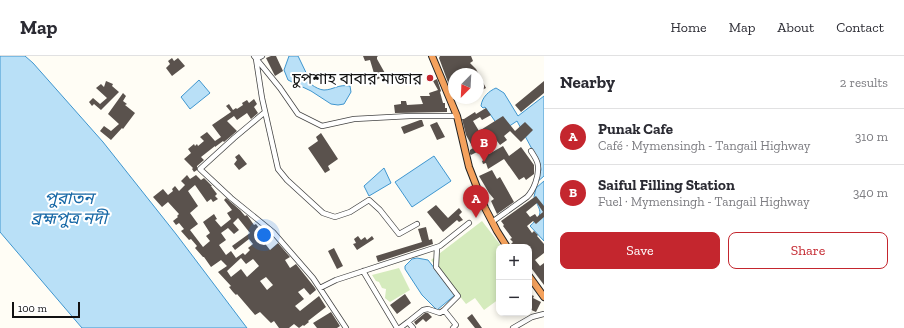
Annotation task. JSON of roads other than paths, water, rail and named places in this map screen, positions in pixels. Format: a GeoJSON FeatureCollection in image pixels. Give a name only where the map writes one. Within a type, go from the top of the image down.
{"type":"FeatureCollection","features":[{"type":"Feature","properties":{"kind":"highway"},"geometry":{"type":"LineString","coordinates":[[432,56],[457,116],[469,167],[485,208],[505,244]]}},
{"type":"Feature","properties":{"kind":"highway"},"geometry":{"type":"LineString","coordinates":[[532,280],[544,297]]}},
{"type":"Feature","properties":{"kind":"street"},"geometry":{"type":"LineString","coordinates":[[255,57],[262,56]]}},
{"type":"Feature","properties":{"kind":"street"},"geometry":{"type":"LineString","coordinates":[[255,57],[265,112],[278,169],[286,180],[323,213],[335,217],[350,212],[370,200],[399,234],[417,224]]}},
{"type":"Feature","properties":{"kind":"street"},"geometry":{"type":"LineString","coordinates":[[255,57],[280,88],[298,114],[322,126],[354,119],[410,116],[457,116]]}},
{"type":"Feature","properties":{"kind":"street"},"geometry":{"type":"LineString","coordinates":[[265,112],[200,169],[231,198],[273,232],[313,278],[346,328]]}},
{"type":"Feature","properties":{"kind":"street"},"geometry":{"type":"LineString","coordinates":[[492,222],[530,194],[537,177],[538,166],[537,160],[531,151]]}},
{"type":"Feature","properties":{"kind":"street"},"geometry":{"type":"LineString","coordinates":[[320,288],[336,280],[437,247],[469,223]]}},
{"type":"Feature","properties":{"kind":"street"},"geometry":{"type":"LineString","coordinates":[[363,271],[399,328],[424,310],[428,309],[440,313],[458,296],[436,267],[437,247]]}},
{"type":"Feature","properties":{"kind":"street"},"geometry":{"type":"LineString","coordinates":[[444,310],[456,325],[453,328]]}},
{"type":"Feature","properties":{"kind":"street"},"geometry":{"type":"LineString","coordinates":[[513,328],[532,317],[544,314]]}},
{"type":"Feature","properties":{"kind":"street"},"geometry":{"type":"LineString","coordinates":[[408,322],[413,328]]}},
{"type":"Feature","properties":{"kind":"water","name":"পুরাতন ব্রহ্মপুত্র নদী"},"geometry":{"type":"Polygon","coordinates":[[[0,56],[25,56],[33,63],[103,142],[176,234],[247,328],[82,328],[0,232],[0,56]]]}},
{"type":"Feature","properties":{"kind":"water"},"geometry":{"type":"Polygon","coordinates":[[[289,56],[298,56],[312,85],[321,90],[350,86],[351,92],[344,104],[331,104],[311,91],[288,80],[284,70],[289,56]]]}},
{"type":"Feature","properties":{"kind":"water"},"geometry":{"type":"Polygon","coordinates":[[[199,80],[210,93],[190,109],[181,97],[199,80]]]}},
{"type":"Feature","properties":{"kind":"water"},"geometry":{"type":"Polygon","coordinates":[[[496,88],[504,93],[518,116],[544,96],[544,176],[536,183],[541,170],[540,164],[517,121],[502,131],[485,107],[483,108],[481,106],[482,104],[484,104],[484,98],[486,95],[496,88]]]}},
{"type":"Feature","properties":{"kind":"water"},"geometry":{"type":"Polygon","coordinates":[[[434,156],[451,181],[412,207],[395,182],[434,156]]]}},
{"type":"Feature","properties":{"kind":"water"},"geometry":{"type":"Polygon","coordinates":[[[384,168],[391,183],[369,196],[364,186],[384,168]]]}},
{"type":"Feature","properties":{"kind":"water"},"geometry":{"type":"Polygon","coordinates":[[[544,181],[544,241],[530,226],[538,218],[540,213],[534,197],[536,188],[544,181]]]}},
{"type":"Feature","properties":{"kind":"water"},"geometry":{"type":"Polygon","coordinates":[[[417,258],[428,260],[455,295],[437,310],[422,295],[405,269],[405,266],[412,259],[417,258]]]}},
{"type":"Feature","properties":{"kind":"place","name":"চুপশাহ বাবার মাজার"},"geometry":{"type":"Point","coordinates":[430,78]}},
{"type":"Feature","properties":{"kind":"place","name":"Saiful Filling Station"},"geometry":{"type":"Point","coordinates":[484,162]}},
{"type":"Feature","properties":{"kind":"place","name":"Punak Cafe"},"geometry":{"type":"Point","coordinates":[476,218]}}]}
